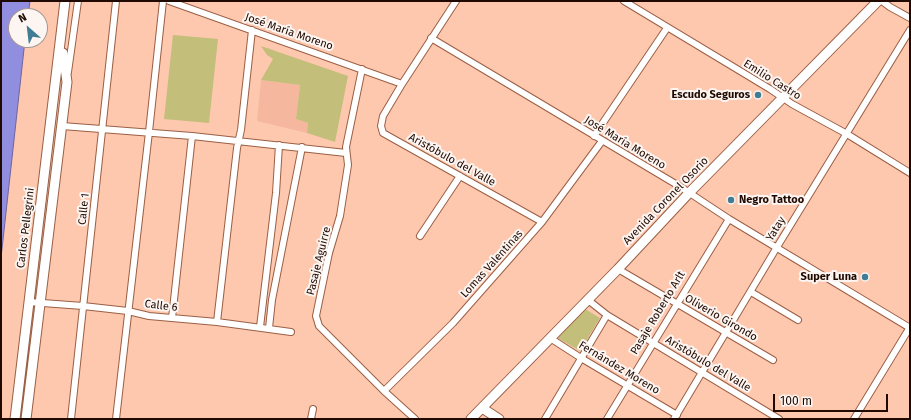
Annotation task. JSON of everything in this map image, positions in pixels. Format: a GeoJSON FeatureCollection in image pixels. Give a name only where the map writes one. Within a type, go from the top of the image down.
{"type":"FeatureCollection","features":[{"type":"Feature","properties":{"kind":"main road","name":"Carlos Pellegrini"},"geometry":{"type":"LineString","coordinates":[[15,419],[65,1]]}},
{"type":"Feature","properties":{"kind":"main road","name":"Avenida Coronel Osorio"},"geometry":{"type":"LineString","coordinates":[[471,419],[618,269],[689,193],[878,1]]}},
{"type":"Feature","properties":{"kind":"main road","name":"Carlos Pellegrini"},"geometry":{"type":"LineString","coordinates":[[26,419],[67,82],[61,40]]}},
{"type":"Feature","properties":{"kind":"main road"},"geometry":{"type":"LineString","coordinates":[[482,408],[499,419]]}},
{"type":"Feature","properties":{"kind":"street","name":"Carlos Pellegrini"},"geometry":{"type":"LineString","coordinates":[[67,82],[78,1]]}},
{"type":"Feature","properties":{"kind":"street","name":"Calle 1"},"geometry":{"type":"LineString","coordinates":[[71,419],[116,1]]}},
{"type":"Feature","properties":{"kind":"street"},"geometry":{"type":"LineString","coordinates":[[116,419],[150,132],[163,1]]}},
{"type":"Feature","properties":{"kind":"street","name":"José María Moreno"},"geometry":{"type":"LineString","coordinates":[[168,1],[185,4],[252,30],[402,84]]}},
{"type":"Feature","properties":{"kind":"street"},"geometry":{"type":"LineString","coordinates":[[402,84],[456,1]]}},
{"type":"Feature","properties":{"kind":"street","name":"Emilio Castro"},"geometry":{"type":"LineString","coordinates":[[624,1],[770,89],[783,99],[847,134],[910,173]]}},
{"type":"Feature","properties":{"kind":"street"},"geometry":{"type":"LineString","coordinates":[[882,1],[910,18]]}},
{"type":"Feature","properties":{"kind":"street"},"geometry":{"type":"LineString","coordinates":[[594,136],[667,28]]}},
{"type":"Feature","properties":{"kind":"street"},"geometry":{"type":"LineString","coordinates":[[217,322],[252,30]]}},
{"type":"Feature","properties":{"kind":"street","name":"Yatay"},"geometry":{"type":"LineString","coordinates":[[676,417],[910,30]]}},
{"type":"Feature","properties":{"kind":"street","name":"José María Moreno"},"geometry":{"type":"LineString","coordinates":[[431,38],[910,328]]}},
{"type":"Feature","properties":{"kind":"street","name":"Pasaje Aguirre"},"geometry":{"type":"LineString","coordinates":[[362,69],[346,147],[348,165],[340,216],[326,266],[316,316],[319,326],[384,391],[415,419]]}},
{"type":"Feature","properties":{"kind":"street","name":"Aristóbulo del Valle"},"geometry":{"type":"LineString","coordinates":[[402,84],[381,122],[381,130],[383,134],[542,222]]}},
{"type":"Feature","properties":{"kind":"street"},"geometry":{"type":"LineString","coordinates":[[62,126],[150,132],[346,153]]}},
{"type":"Feature","properties":{"kind":"street"},"geometry":{"type":"LineString","coordinates":[[172,318],[192,136]]}},
{"type":"Feature","properties":{"kind":"street","name":"Lomas Valentinas"},"geometry":{"type":"LineString","coordinates":[[384,391],[453,323],[542,222],[602,141]]}},
{"type":"Feature","properties":{"kind":"street"},"geometry":{"type":"LineString","coordinates":[[260,327],[276,192],[279,145]]}},
{"type":"Feature","properties":{"kind":"street"},"geometry":{"type":"LineString","coordinates":[[269,328],[272,300],[302,148]]}},
{"type":"Feature","properties":{"kind":"street"},"geometry":{"type":"LineString","coordinates":[[420,236],[460,176]]}},
{"type":"Feature","properties":{"kind":"street","name":"Pasaje Roberto Arlt"},"geometry":{"type":"LineString","coordinates":[[607,419],[652,342],[729,219]]}},
{"type":"Feature","properties":{"kind":"street","name":"Oliverio Girondo"},"geometry":{"type":"LineString","coordinates":[[618,269],[773,360]]}},
{"type":"Feature","properties":{"kind":"street"},"geometry":{"type":"LineString","coordinates":[[751,292],[798,320]]}},
{"type":"Feature","properties":{"kind":"street","name":"Aristóbulo del Valle"},"geometry":{"type":"LineString","coordinates":[[588,300],[607,314],[779,419]]}},
{"type":"Feature","properties":{"kind":"street","name":"Calle 6"},"geometry":{"type":"LineString","coordinates":[[29,302],[128,311],[149,316],[217,322],[291,332]]}},
{"type":"Feature","properties":{"kind":"street"},"geometry":{"type":"LineString","coordinates":[[545,419],[607,314]]}},
{"type":"Feature","properties":{"kind":"street"},"geometry":{"type":"LineString","coordinates":[[854,419],[910,328]]}},
{"type":"Feature","properties":{"kind":"street","name":"Fernández Moreno"},"geometry":{"type":"LineString","coordinates":[[550,338],[581,358],[627,384],[676,417]]}},
{"type":"Feature","properties":{"kind":"street"},"geometry":{"type":"LineString","coordinates":[[311,419],[313,409]]}},
{"type":"Feature","properties":{"kind":"shaded area"},"geometry":{"type":"Polygon","coordinates":[[[1,1],[30,1],[29,8],[8,8],[8,48],[24,48],[1,258],[1,1]]]}},
{"type":"Feature","properties":{"kind":"shaded area"},"geometry":{"type":"Polygon","coordinates":[[[173,35],[218,39],[209,123],[164,119],[173,35]]]}},
{"type":"Feature","properties":{"kind":"shaded area"},"geometry":{"type":"Polygon","coordinates":[[[261,46],[348,76],[335,142],[307,133],[308,123],[296,119],[300,85],[261,80],[273,59],[267,55],[261,46]]]}},
{"type":"Feature","properties":{"kind":"shaded area"},"geometry":{"type":"Polygon","coordinates":[[[261,80],[300,85],[296,119],[308,123],[307,133],[257,121],[261,80]]]}},
{"type":"Feature","properties":{"kind":"shaded area"},"geometry":{"type":"Polygon","coordinates":[[[585,309],[600,318],[580,351],[556,337],[585,309]]]}},
{"type":"Feature","properties":{"kind":"place","name":"Escudo Seguros"},"geometry":{"type":"Point","coordinates":[758,95]}},
{"type":"Feature","properties":{"kind":"place","name":"Negro Tattoo"},"geometry":{"type":"Point","coordinates":[731,200]}},
{"type":"Feature","properties":{"kind":"place","name":"Super Luna"},"geometry":{"type":"Point","coordinates":[865,277]}}]}
